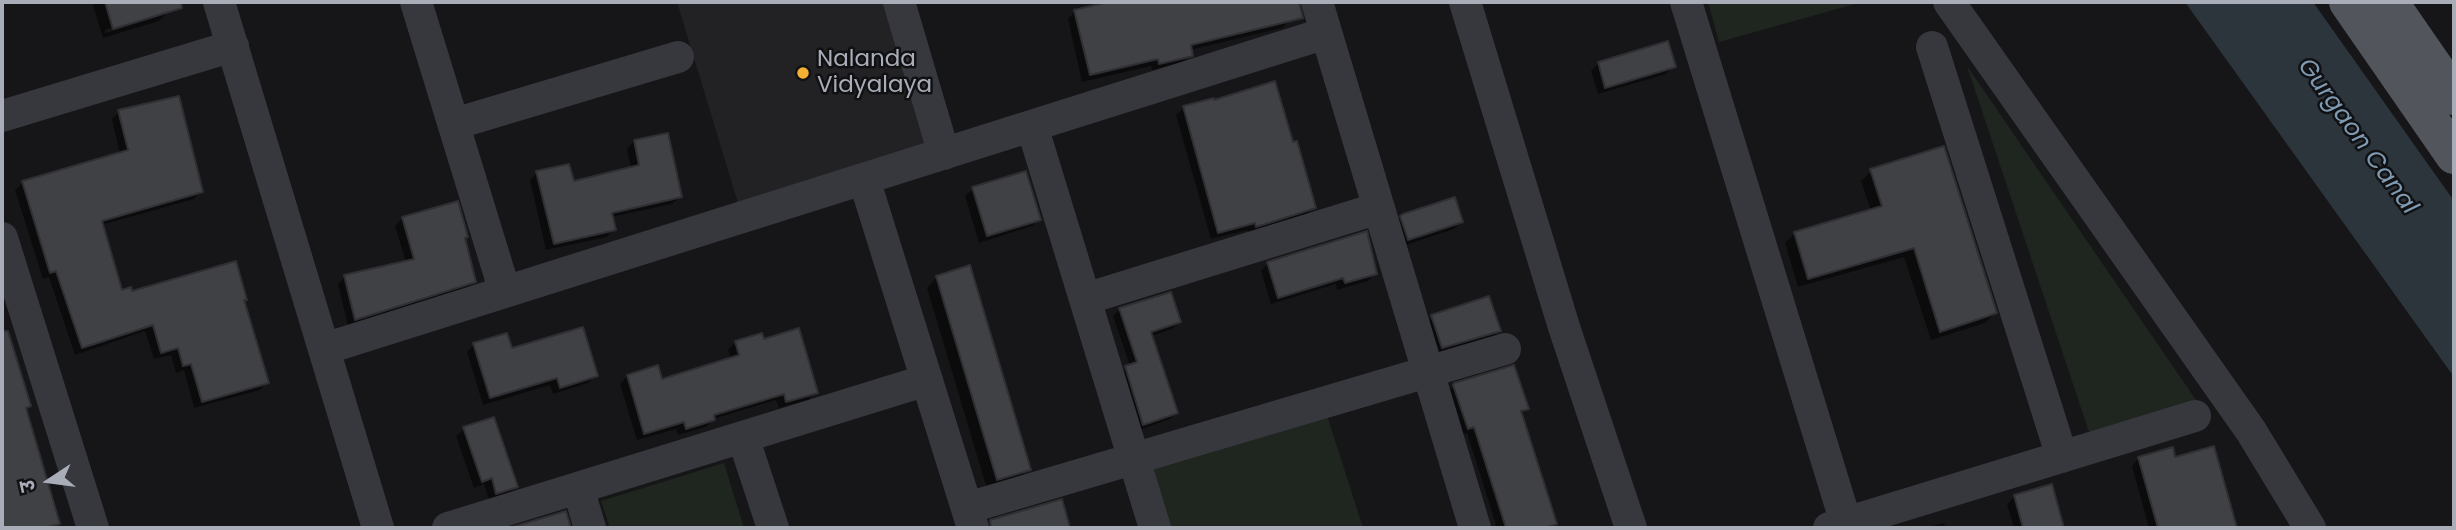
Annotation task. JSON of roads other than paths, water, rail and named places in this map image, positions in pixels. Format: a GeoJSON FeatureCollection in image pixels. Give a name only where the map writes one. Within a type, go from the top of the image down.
{"type":"FeatureCollection","features":[{"type":"Feature","properties":{"kind":"main road"},"geometry":{"type":"LineString","coordinates":[[2348,2],[2454,155]]}},
{"type":"Feature","properties":{"kind":"main road"},"geometry":{"type":"LineString","coordinates":[[2389,2],[2454,96]]}},
{"type":"Feature","properties":{"kind":"street"},"geometry":{"type":"LineString","coordinates":[[219,2],[378,528]]}},
{"type":"Feature","properties":{"kind":"street"},"geometry":{"type":"LineString","coordinates":[[416,2],[505,292]]}},
{"type":"Feature","properties":{"kind":"street"},"geometry":{"type":"LineString","coordinates":[[899,2],[944,154]]}},
{"type":"Feature","properties":{"kind":"street"},"geometry":{"type":"LineString","coordinates":[[1317,2],[1475,528]]}},
{"type":"Feature","properties":{"kind":"street"},"geometry":{"type":"LineString","coordinates":[[1465,2],[1564,327],[1631,528]]}},
{"type":"Feature","properties":{"kind":"street"},"geometry":{"type":"LineString","coordinates":[[1686,2],[1837,526],[2194,416]]}},
{"type":"Feature","properties":{"kind":"street"},"geometry":{"type":"LineString","coordinates":[[1949,2],[2251,431],[2310,528]]}},
{"type":"Feature","properties":{"kind":"street"},"geometry":{"type":"LineString","coordinates":[[324,349],[1326,33]]}},
{"type":"Feature","properties":{"kind":"street"},"geometry":{"type":"LineString","coordinates":[[2,116],[233,46]]}},
{"type":"Feature","properties":{"kind":"street"},"geometry":{"type":"LineString","coordinates":[[1932,47],[2062,457]]}},
{"type":"Feature","properties":{"kind":"street"},"geometry":{"type":"LineString","coordinates":[[454,124],[678,57]]}},
{"type":"Feature","properties":{"kind":"street"},"geometry":{"type":"LineString","coordinates":[[1031,126],[1154,528]]}},
{"type":"Feature","properties":{"kind":"street"},"geometry":{"type":"LineString","coordinates":[[864,179],[970,518],[1133,459],[1505,349]]}},
{"type":"Feature","properties":{"kind":"street"},"geometry":{"type":"LineString","coordinates":[[1085,299],[1379,208]]}},
{"type":"Feature","properties":{"kind":"street"},"geometry":{"type":"LineString","coordinates":[[2,238],[93,528]]}},
{"type":"Feature","properties":{"kind":"street"},"geometry":{"type":"LineString","coordinates":[[447,528],[927,380]]}},
{"type":"Feature","properties":{"kind":"street"},"geometry":{"type":"LineString","coordinates":[[743,437],[773,528]]}},
{"type":"Feature","properties":{"kind":"street"},"geometry":{"type":"LineString","coordinates":[[578,488],[590,528]]}},
{"type":"Feature","properties":{"kind":"water","name":"Gurgaon Canal"},"geometry":{"type":"Polygon","coordinates":[[[2185,2],[2313,2],[2454,201],[2454,377],[2185,2]]]}},
{"type":"Feature","properties":{"kind":"place","name":"Nalanda Vidyalaya"},"geometry":{"type":"Point","coordinates":[803,73]}}]}
